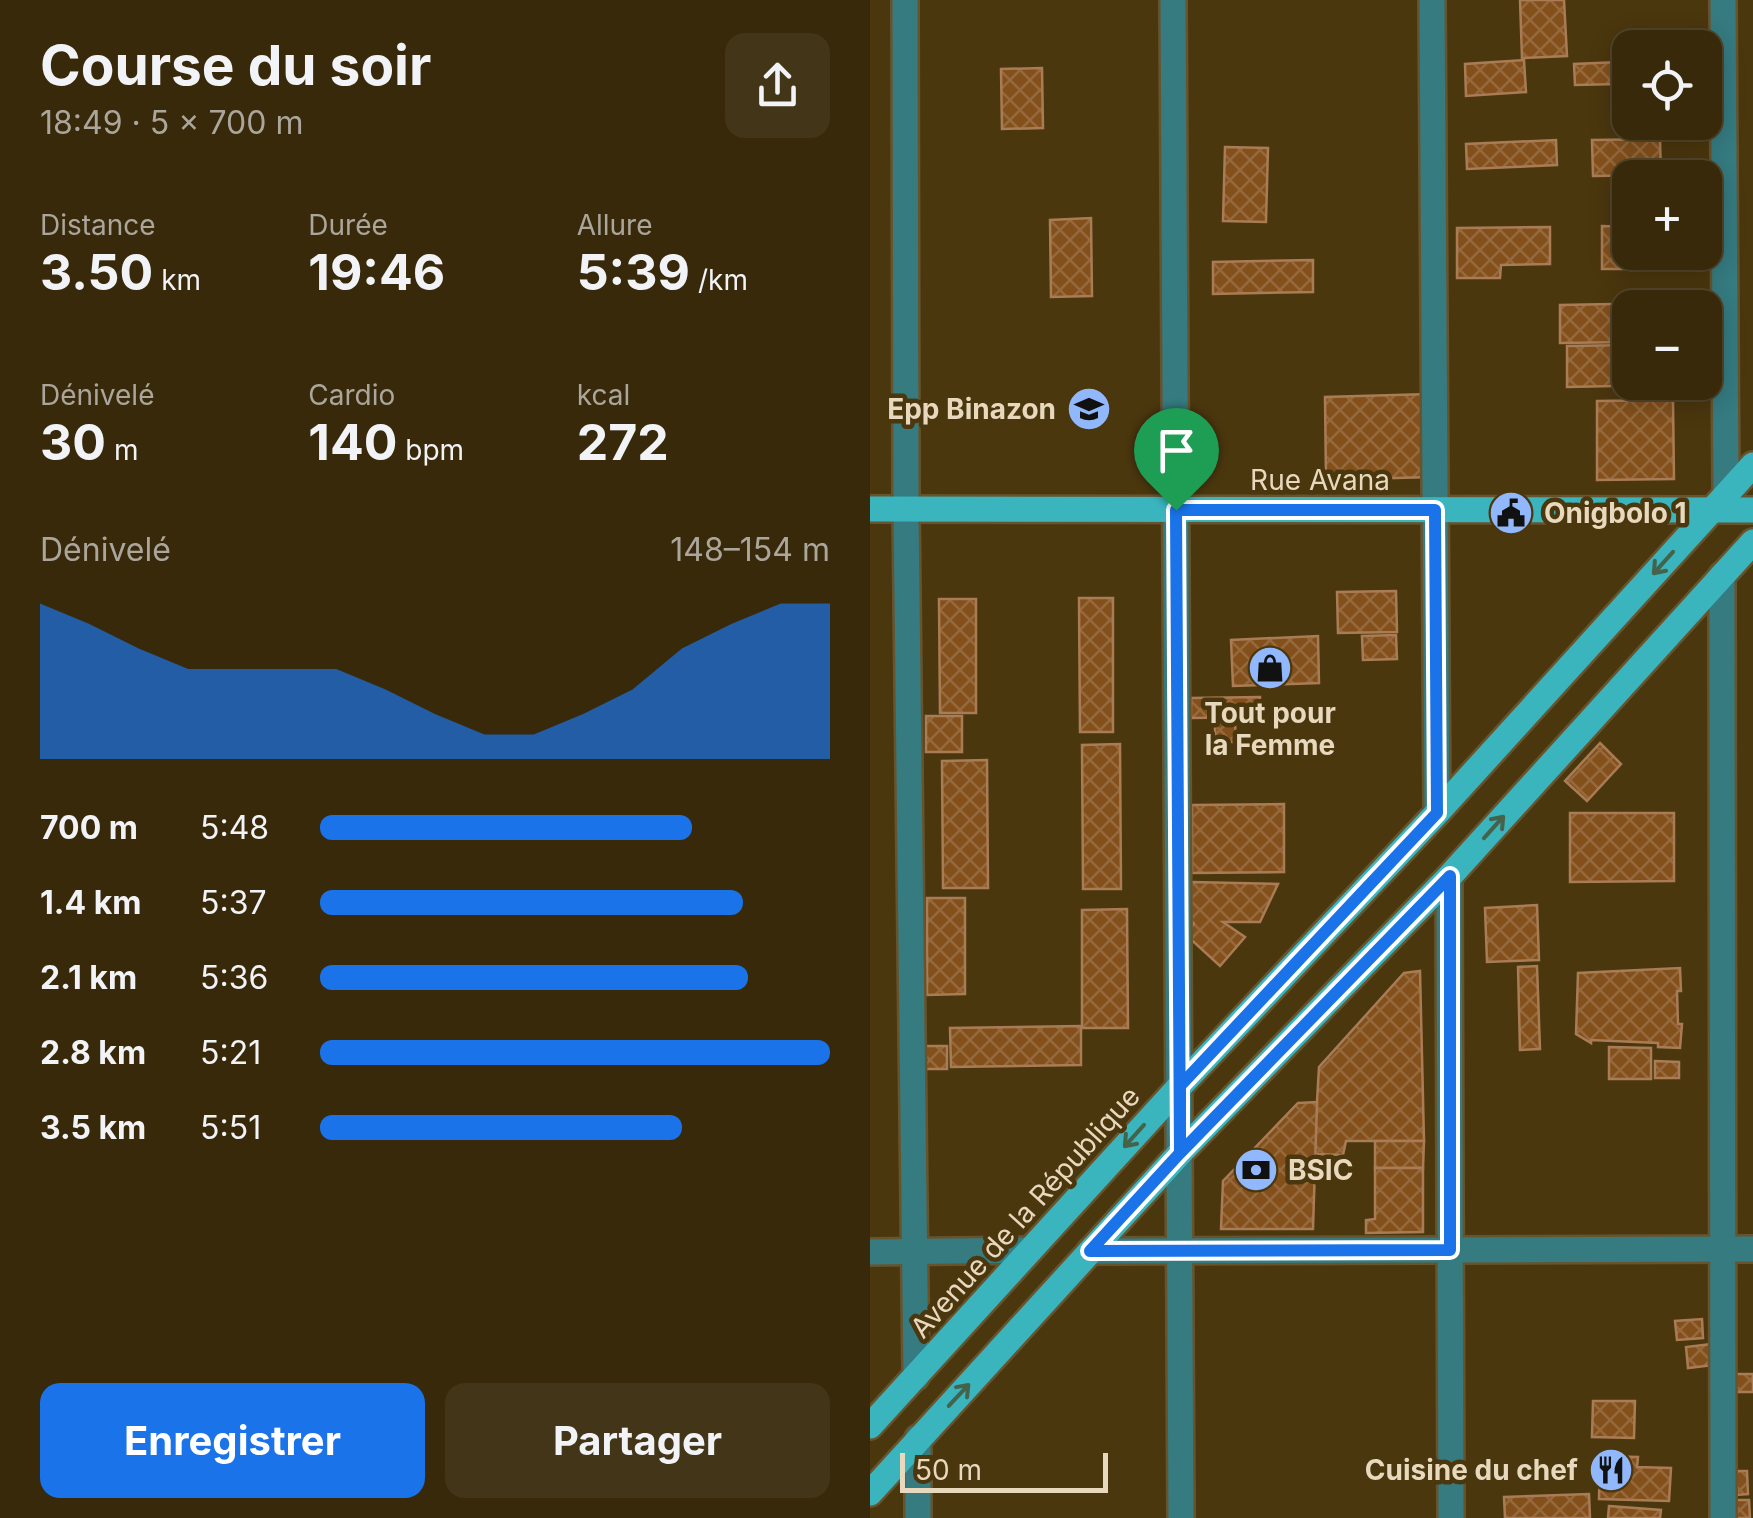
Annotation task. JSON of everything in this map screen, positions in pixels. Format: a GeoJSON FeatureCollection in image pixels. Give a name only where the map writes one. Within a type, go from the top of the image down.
{"type":"FeatureCollection","features":[{"type":"Feature","properties":{"kind":"main road","name":"Avenue de la République"},"geometry":{"type":"LineString","coordinates":[[870,1426],[1753,465]]}},
{"type":"Feature","properties":{"kind":"main road","name":"Rue Avana"},"geometry":{"type":"LineString","coordinates":[[870,509],[1435,510],[1718,502],[1753,510]]}},
{"type":"Feature","properties":{"kind":"main road"},"geometry":{"type":"LineString","coordinates":[[870,1493],[1180,1153],[1450,876],[1753,542]]}},
{"type":"Feature","properties":{"kind":"street"},"geometry":{"type":"LineString","coordinates":[[905,0],[906,510],[916,1377]]}},
{"type":"Feature","properties":{"kind":"street"},"geometry":{"type":"LineString","coordinates":[[1173,0],[1181,1518]]}},
{"type":"Feature","properties":{"kind":"street"},"geometry":{"type":"LineString","coordinates":[[1432,0],[1437,813]]}},
{"type":"Feature","properties":{"kind":"street"},"geometry":{"type":"LineString","coordinates":[[1718,502],[1722,0]]}},
{"type":"Feature","properties":{"kind":"street"},"geometry":{"type":"LineString","coordinates":[[1722,574],[1723,1518]]}},
{"type":"Feature","properties":{"kind":"street"},"geometry":{"type":"LineString","coordinates":[[1450,876],[1451,1518]]}},
{"type":"Feature","properties":{"kind":"street"},"geometry":{"type":"LineString","coordinates":[[1090,1251],[1753,1249]]}},
{"type":"Feature","properties":{"kind":"street"},"geometry":{"type":"LineString","coordinates":[[870,1252],[1030,1250]]}},
{"type":"Feature","properties":{"kind":"street"},"geometry":{"type":"LineString","coordinates":[[918,1438],[918,1518]]}},
{"type":"Feature","properties":{"kind":"building"},"geometry":{"type":"Polygon","coordinates":[[[1520,0],[1564,0],[1567,56],[1522,58],[1520,0]]]}},
{"type":"Feature","properties":{"kind":"building"},"geometry":{"type":"Polygon","coordinates":[[[1524,60],[1526,92],[1466,96],[1465,64],[1524,60]]]}},
{"type":"Feature","properties":{"kind":"building"},"geometry":{"type":"Polygon","coordinates":[[[1612,62],[1612,84],[1575,85],[1574,64],[1612,62]]]}},
{"type":"Feature","properties":{"kind":"building"},"geometry":{"type":"Polygon","coordinates":[[[1042,68],[1043,128],[1002,129],[1001,69],[1042,68]]]}},
{"type":"Feature","properties":{"kind":"building"},"geometry":{"type":"Polygon","coordinates":[[[1556,140],[1557,165],[1467,169],[1466,144],[1556,140]]]}},
{"type":"Feature","properties":{"kind":"building"},"geometry":{"type":"Polygon","coordinates":[[[1592,140],[1660,140],[1661,160],[1612,160],[1612,176],[1593,176],[1592,140]]]}},
{"type":"Feature","properties":{"kind":"building"},"geometry":{"type":"Polygon","coordinates":[[[1225,147],[1268,148],[1266,222],[1223,221],[1225,147]]]}},
{"type":"Feature","properties":{"kind":"building"},"geometry":{"type":"Polygon","coordinates":[[[1091,218],[1092,296],[1051,297],[1050,220],[1091,218]]]}},
{"type":"Feature","properties":{"kind":"building"},"geometry":{"type":"Polygon","coordinates":[[[1602,226],[1612,226],[1612,269],[1602,269],[1602,226]]]}},
{"type":"Feature","properties":{"kind":"building"},"geometry":{"type":"Polygon","coordinates":[[[1550,227],[1550,264],[1501,265],[1500,278],[1457,278],[1457,228],[1550,227]]]}},
{"type":"Feature","properties":{"kind":"building"},"geometry":{"type":"Polygon","coordinates":[[[1313,260],[1313,292],[1213,294],[1213,262],[1313,260]]]}},
{"type":"Feature","properties":{"kind":"building"},"geometry":{"type":"Polygon","coordinates":[[[1612,304],[1612,342],[1560,343],[1560,305],[1612,304]]]}},
{"type":"Feature","properties":{"kind":"building"},"geometry":{"type":"Polygon","coordinates":[[[1612,345],[1612,386],[1567,387],[1567,346],[1612,345]]]}},
{"type":"Feature","properties":{"kind":"building"},"geometry":{"type":"Polygon","coordinates":[[[1429,394],[1431,477],[1326,480],[1325,397],[1429,394]]]}},
{"type":"Feature","properties":{"kind":"building"},"geometry":{"type":"Polygon","coordinates":[[[1673,400],[1674,479],[1597,480],[1597,401],[1673,400]]]}},
{"type":"Feature","properties":{"kind":"building"},"geometry":{"type":"Polygon","coordinates":[[[1396,591],[1397,632],[1338,633],[1337,592],[1396,591]]]}},
{"type":"Feature","properties":{"kind":"building"},"geometry":{"type":"Polygon","coordinates":[[[1079,598],[1113,598],[1113,732],[1080,732],[1079,598]]]}},
{"type":"Feature","properties":{"kind":"building"},"geometry":{"type":"Polygon","coordinates":[[[939,599],[976,599],[976,713],[940,713],[939,599]]]}},
{"type":"Feature","properties":{"kind":"building"},"geometry":{"type":"Polygon","coordinates":[[[1396,635],[1397,659],[1363,660],[1362,636],[1396,635]]]}},
{"type":"Feature","properties":{"kind":"building"},"geometry":{"type":"Polygon","coordinates":[[[1318,636],[1319,683],[1233,686],[1231,640],[1318,636]]]}},
{"type":"Feature","properties":{"kind":"building"},"geometry":{"type":"Polygon","coordinates":[[[1260,697],[1260,717],[1191,718],[1191,698],[1260,697]]]}},
{"type":"Feature","properties":{"kind":"building"},"geometry":{"type":"Polygon","coordinates":[[[926,716],[962,716],[962,752],[926,752],[926,716]]]}},
{"type":"Feature","properties":{"kind":"building"},"geometry":{"type":"Polygon","coordinates":[[[1215,723],[1235,723],[1236,742],[1215,742],[1215,723]]]}},
{"type":"Feature","properties":{"kind":"building"},"geometry":{"type":"Polygon","coordinates":[[[1600,743],[1621,764],[1587,801],[1565,781],[1600,743]]]}},
{"type":"Feature","properties":{"kind":"building"},"geometry":{"type":"Polygon","coordinates":[[[1120,744],[1121,889],[1083,889],[1082,745],[1120,744]]]}},
{"type":"Feature","properties":{"kind":"building"},"geometry":{"type":"Polygon","coordinates":[[[987,760],[988,888],[943,888],[942,761],[987,760]]]}},
{"type":"Feature","properties":{"kind":"building"},"geometry":{"type":"Polygon","coordinates":[[[1284,804],[1284,872],[1192,873],[1192,805],[1284,804]]]}},
{"type":"Feature","properties":{"kind":"building"},"geometry":{"type":"Polygon","coordinates":[[[1570,813],[1674,813],[1674,881],[1570,882],[1570,813]]]}},
{"type":"Feature","properties":{"kind":"building"},"geometry":{"type":"Polygon","coordinates":[[[1191,882],[1278,884],[1260,922],[1223,922],[1245,937],[1220,966],[1185,934],[1194,924],[1191,882]]]}},
{"type":"Feature","properties":{"kind":"building"},"geometry":{"type":"Polygon","coordinates":[[[927,898],[965,898],[965,994],[927,995],[927,898]]]}},
{"type":"Feature","properties":{"kind":"building"},"geometry":{"type":"Polygon","coordinates":[[[1537,905],[1539,960],[1487,962],[1485,908],[1537,905]]]}},
{"type":"Feature","properties":{"kind":"building"},"geometry":{"type":"Polygon","coordinates":[[[1127,909],[1128,1028],[1082,1028],[1082,910],[1127,909]]]}},
{"type":"Feature","properties":{"kind":"building"},"geometry":{"type":"Polygon","coordinates":[[[1537,966],[1540,1049],[1520,1050],[1518,967],[1537,966]]]}},
{"type":"Feature","properties":{"kind":"building"},"geometry":{"type":"Polygon","coordinates":[[[1680,968],[1680,1048],[1658,1047],[1658,1043],[1591,1043],[1576,1034],[1578,973],[1680,968]]]}},
{"type":"Feature","properties":{"kind":"building"},"geometry":{"type":"Polygon","coordinates":[[[1420,971],[1424,1141],[1346,1141],[1343,1155],[1314,1154],[1319,1067],[1404,973],[1420,971]]]}},
{"type":"Feature","properties":{"kind":"building"},"geometry":{"type":"Polygon","coordinates":[[[1081,1026],[1081,1065],[951,1067],[950,1028],[1081,1026]]]}},
{"type":"Feature","properties":{"kind":"building"},"geometry":{"type":"Polygon","coordinates":[[[923,1046],[947,1046],[947,1069],[923,1069],[923,1046]]]}},
{"type":"Feature","properties":{"kind":"building"},"geometry":{"type":"Polygon","coordinates":[[[1609,1047],[1651,1048],[1651,1079],[1609,1079],[1609,1047]]]}},
{"type":"Feature","properties":{"kind":"building"},"geometry":{"type":"Polygon","coordinates":[[[1655,1061],[1679,1062],[1679,1078],[1655,1078],[1655,1061]]]}},
{"type":"Feature","properties":{"kind":"building"},"geometry":{"type":"Polygon","coordinates":[[[1317,1102],[1313,1229],[1221,1229],[1223,1181],[1298,1103],[1317,1102]]]}},
{"type":"Feature","properties":{"kind":"building"},"geometry":{"type":"Polygon","coordinates":[[[1375,1141],[1424,1141],[1423,1168],[1375,1168],[1375,1141]]]}},
{"type":"Feature","properties":{"kind":"building"},"geometry":{"type":"Polygon","coordinates":[[[1375,1168],[1423,1168],[1423,1232],[1366,1233],[1366,1220],[1375,1219],[1375,1168]]]}},
{"type":"Feature","properties":{"kind":"building"},"geometry":{"type":"Polygon","coordinates":[[[1702,1319],[1703,1338],[1677,1340],[1675,1321],[1702,1319]]]}},
{"type":"Feature","properties":{"kind":"building"},"geometry":{"type":"Polygon","coordinates":[[[1712,1344],[1714,1365],[1688,1368],[1686,1347],[1712,1344]]]}},
{"type":"Feature","properties":{"kind":"building"},"geometry":{"type":"Polygon","coordinates":[[[1736,1374],[1753,1374],[1753,1392],[1736,1392],[1736,1374]]]}},
{"type":"Feature","properties":{"kind":"building"},"geometry":{"type":"Polygon","coordinates":[[[1593,1401],[1635,1401],[1634,1438],[1592,1437],[1593,1401]]]}},
{"type":"Feature","properties":{"kind":"building"},"geometry":{"type":"Polygon","coordinates":[[[1600,1456],[1638,1457],[1637,1467],[1671,1468],[1669,1501],[1599,1499],[1600,1456]]]}},
{"type":"Feature","properties":{"kind":"building"},"geometry":{"type":"Polygon","coordinates":[[[1736,1471],[1747,1471],[1748,1494],[1737,1495],[1736,1471]]]}},
{"type":"Feature","properties":{"kind":"building"},"geometry":{"type":"Polygon","coordinates":[[[1589,1494],[1590,1518],[1505,1518],[1504,1497],[1589,1494]]]}},
{"type":"Feature","properties":{"kind":"building"},"geometry":{"type":"Polygon","coordinates":[[[1734,1500],[1749,1500],[1750,1518],[1735,1518],[1734,1500]]]}},
{"type":"Feature","properties":{"kind":"building"},"geometry":{"type":"Polygon","coordinates":[[[1609,1506],[1661,1510],[1660,1518],[1608,1518],[1609,1506]]]}},
{"type":"Feature","properties":{"kind":"place","name":"Epp Binazon"},"geometry":{"type":"Point","coordinates":[1089,409]}},
{"type":"Feature","properties":{"kind":"place","name":"Onigbolo 1"},"geometry":{"type":"Point","coordinates":[1511,513]}},
{"type":"Feature","properties":{"kind":"place","name":"Tout pour la Femme"},"geometry":{"type":"Point","coordinates":[1270,668]}},
{"type":"Feature","properties":{"kind":"place","name":"BSIC"},"geometry":{"type":"Point","coordinates":[1256,1170]}},
{"type":"Feature","properties":{"kind":"place","name":"Cuisine du chef"},"geometry":{"type":"Point","coordinates":[1611,1470]}},
{"type":"Feature","properties":{"kind":"route"},"geometry":{"type":"LineString","coordinates":[[1176,510],[1180,1153],[1090,1251],[1450,1250],[1450,876],[1180,1153],[1180,1086],[1437,813],[1435,510],[1176,510]]}}]}
